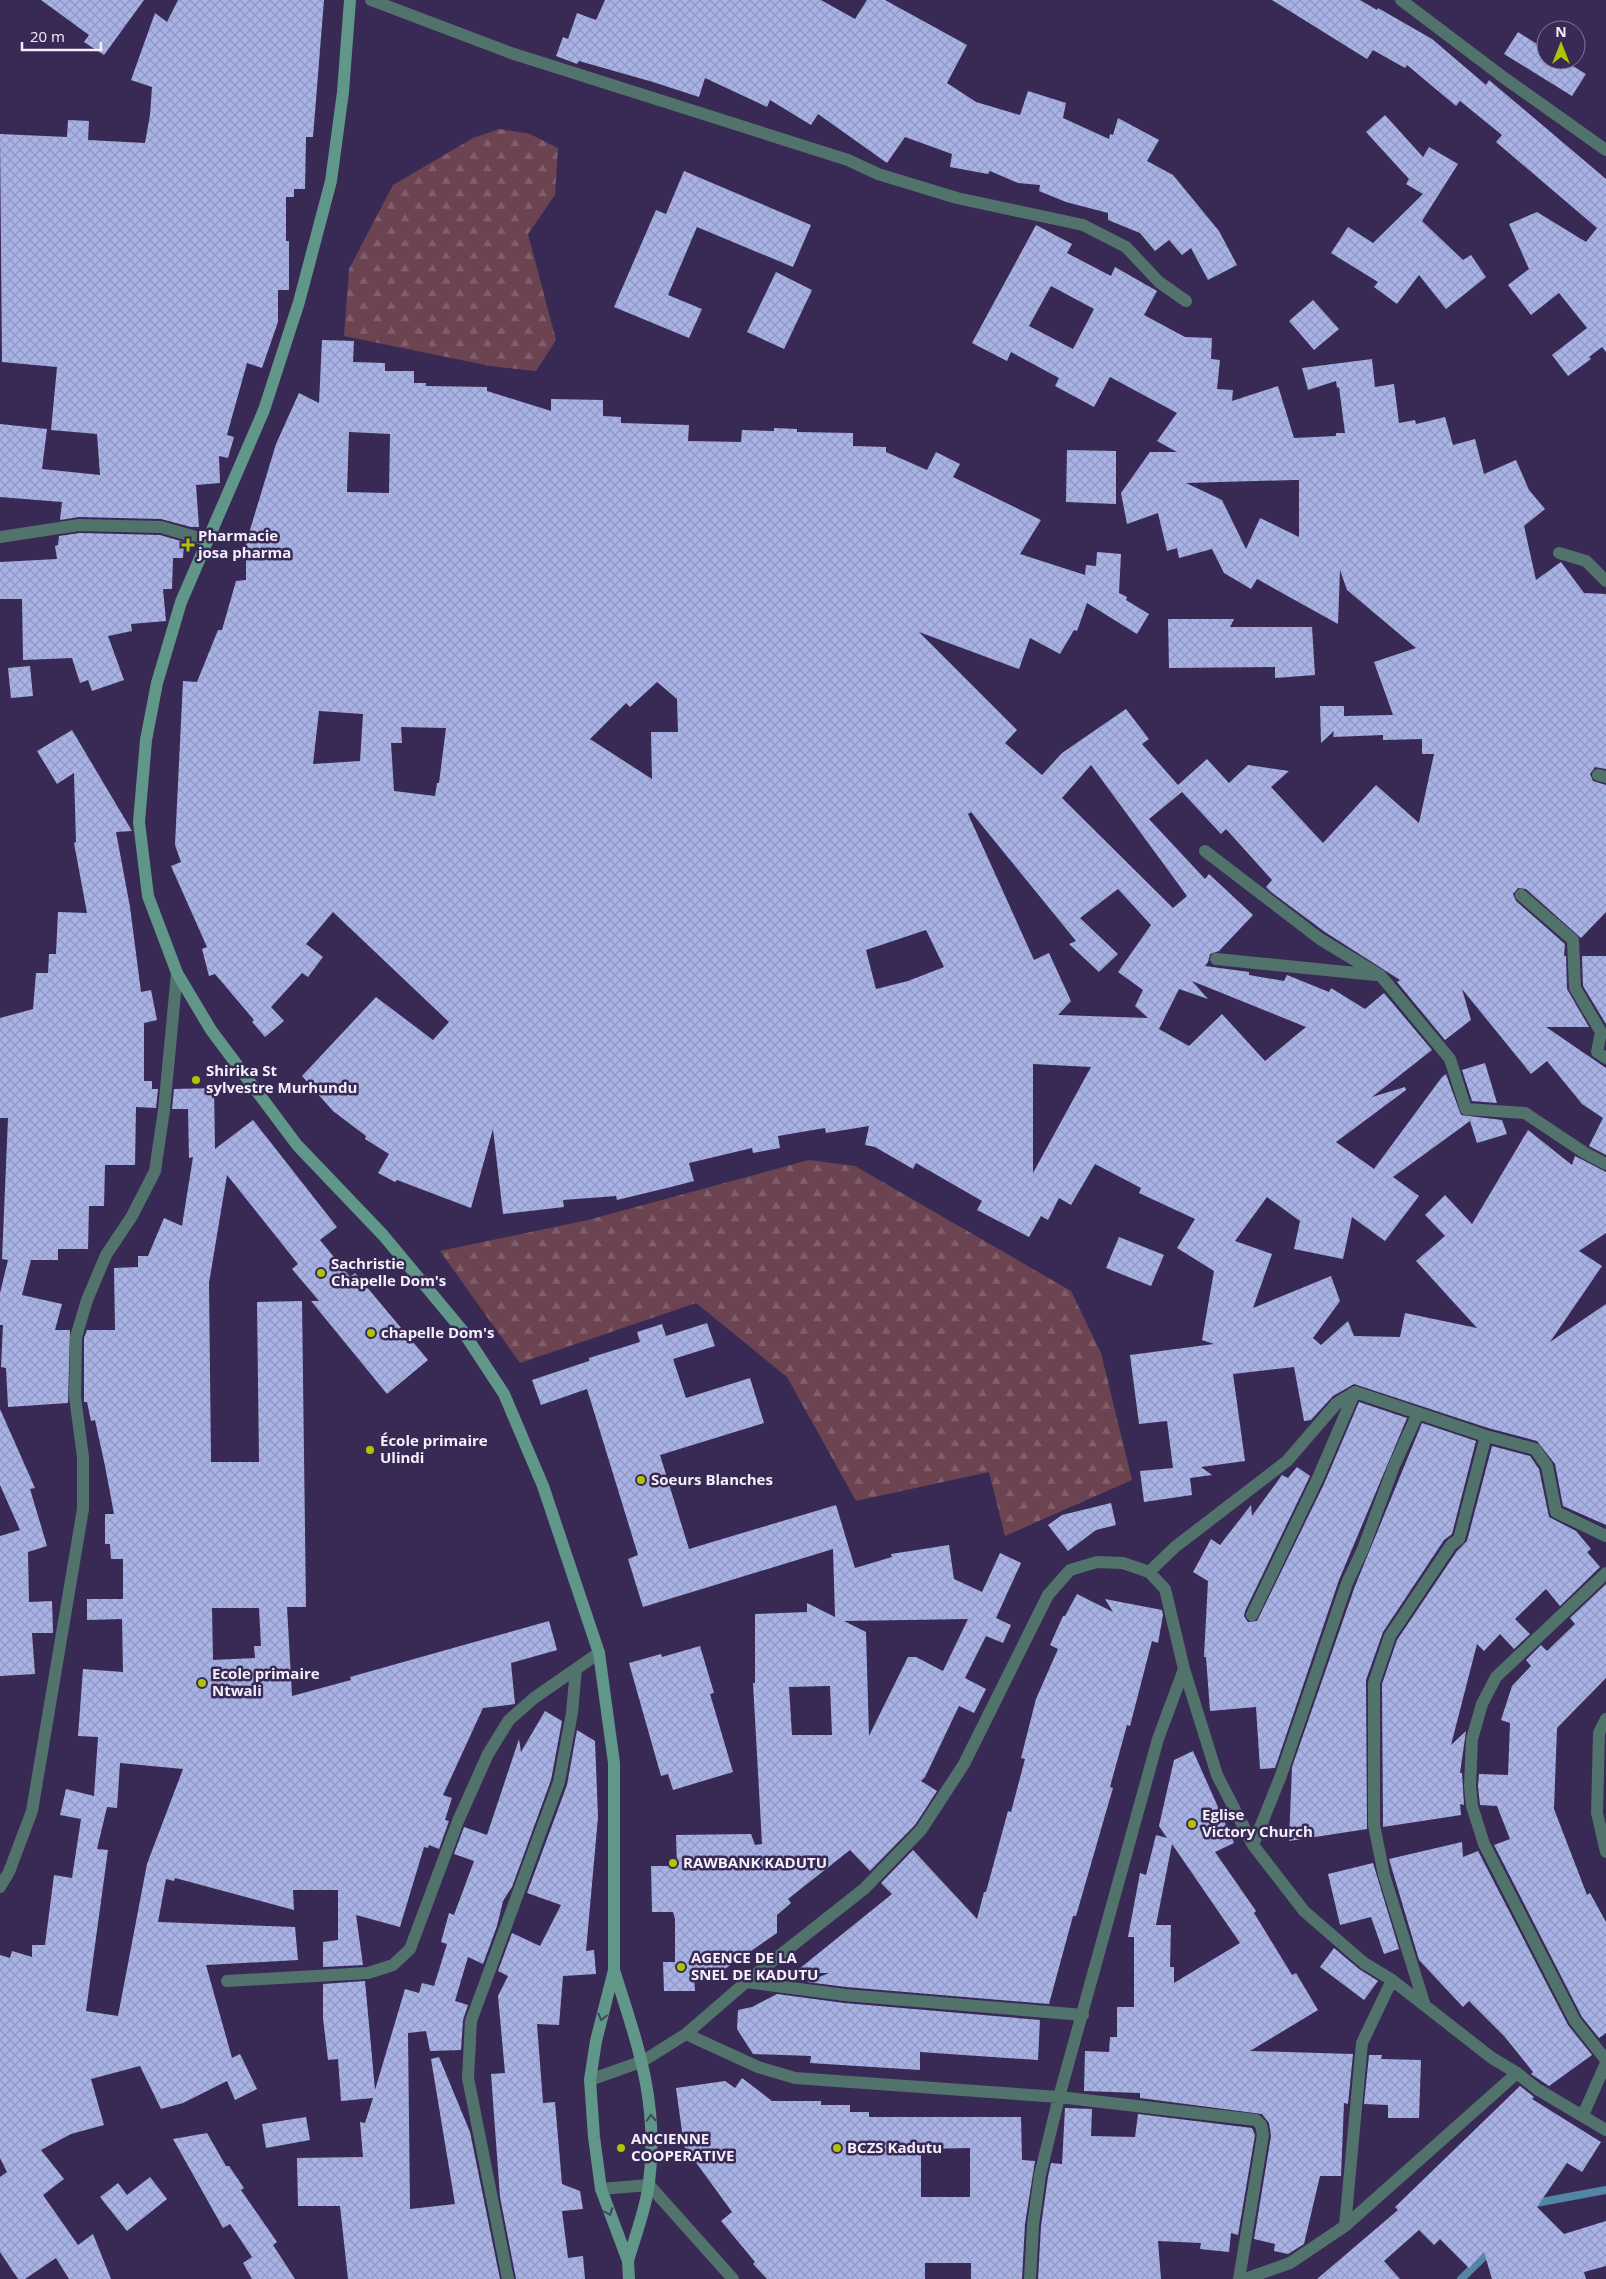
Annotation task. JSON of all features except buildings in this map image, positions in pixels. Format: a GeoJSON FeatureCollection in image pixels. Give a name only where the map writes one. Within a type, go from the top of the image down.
{"type":"FeatureCollection","features":[{"type":"Feature","properties":{"kind":"street"},"geometry":{"type":"LineString","coordinates":[[350,0],[343,92],[331,181],[304,283],[264,410],[206,540],[181,602],[156,683],[146,740],[139,822],[148,896],[177,973],[211,1030],[297,1145],[383,1236],[450,1316],[504,1394],[543,1486],[599,1654],[614,1763],[614,1970],[596,2041],[590,2080],[600,2189],[628,2261],[629,2279]]}},
{"type":"Feature","properties":{"kind":"street"},"geometry":{"type":"LineString","coordinates":[[371,0],[511,53],[848,160],[878,174],[957,198],[1083,224],[1126,247],[1159,282],[1186,301]]}},
{"type":"Feature","properties":{"kind":"street"},"geometry":{"type":"LineString","coordinates":[[1401,0],[1503,77],[1606,150]]}},
{"type":"Feature","properties":{"kind":"street"},"geometry":{"type":"LineString","coordinates":[[0,537],[80,525],[161,527],[206,540]]}},
{"type":"Feature","properties":{"kind":"street"},"geometry":{"type":"LineString","coordinates":[[1559,553],[1586,562],[1606,581]]}},
{"type":"Feature","properties":{"kind":"street"},"geometry":{"type":"LineString","coordinates":[[1205,852],[1320,939],[1381,976],[1450,1059],[1466,1109],[1525,1113],[1584,1153],[1606,1164]]}},
{"type":"Feature","properties":{"kind":"street"},"geometry":{"type":"LineString","coordinates":[[1521,894],[1573,940],[1575,988],[1601,1032],[1597,1052],[1606,1058]]}},
{"type":"Feature","properties":{"kind":"street"},"geometry":{"type":"LineString","coordinates":[[1216,959],[1381,976]]}},
{"type":"Feature","properties":{"kind":"street"},"geometry":{"type":"LineString","coordinates":[[0,1887],[9,1872],[32,1811],[83,1509],[83,1457],[75,1396],[76,1337],[87,1300],[106,1256],[132,1216],[155,1171],[164,1110],[177,973]]}},
{"type":"Feature","properties":{"kind":"street"},"geometry":{"type":"LineString","coordinates":[[1252,1615],[1317,1480],[1355,1392]]}},
{"type":"Feature","properties":{"kind":"street"},"geometry":{"type":"LineString","coordinates":[[1149,1572],[1175,1547],[1287,1461],[1337,1403],[1355,1392],[1486,1436],[1535,1449],[1547,1466],[1556,1512],[1606,1536]]}},
{"type":"Feature","properties":{"kind":"street"},"geometry":{"type":"LineString","coordinates":[[1253,1846],[1280,1778],[1347,1583],[1363,1549],[1394,1466],[1418,1413]]}},
{"type":"Feature","properties":{"kind":"street"},"geometry":{"type":"LineString","coordinates":[[1425,2006],[1384,1875],[1374,1825],[1374,1683],[1390,1636],[1450,1545],[1459,1539],[1486,1436]]}},
{"type":"Feature","properties":{"kind":"street"},"geometry":{"type":"LineString","coordinates":[[590,2080],[643,2061],[686,2034],[746,1982],[864,1888],[921,1830],[964,1764],[1048,1595],[1070,1570],[1097,1562],[1123,1563],[1149,1572],[1165,1589],[1184,1669],[1217,1775],[1253,1846],[1304,1911],[1364,1963],[1392,1980],[1492,2058],[1517,2073],[1537,2089],[1583,2114],[1606,2130]]}},
{"type":"Feature","properties":{"kind":"street"},"geometry":{"type":"LineString","coordinates":[[1583,2114],[1606,2061],[1575,2021],[1484,1844],[1472,1806],[1470,1786],[1472,1739],[1482,1704],[1496,1676],[1606,1573]]}},
{"type":"Feature","properties":{"kind":"street"},"geometry":{"type":"LineString","coordinates":[[227,1981],[368,1973],[393,1965],[410,1949],[458,1821],[488,1754],[509,1720],[534,1698],[599,1654]]}},
{"type":"Feature","properties":{"kind":"street"},"geometry":{"type":"LineString","coordinates":[[508,2279],[468,2078],[470,2021],[559,1782],[572,1713],[576,1669]]}},
{"type":"Feature","properties":{"kind":"street"},"geometry":{"type":"LineString","coordinates":[[1030,2279],[1033,2225],[1040,2175],[1059,2097],[1158,1739],[1184,1669]]}},
{"type":"Feature","properties":{"kind":"street"},"geometry":{"type":"LineString","coordinates":[[1606,1720],[1599,1733],[1597,1813],[1606,1852]]}},
{"type":"Feature","properties":{"kind":"street"},"geometry":{"type":"LineString","coordinates":[[614,1970],[643,2061],[650,2098],[649,2185],[628,2261]]}},
{"type":"Feature","properties":{"kind":"street"},"geometry":{"type":"LineString","coordinates":[[1345,2226],[1362,2043],[1392,1980]]}},
{"type":"Feature","properties":{"kind":"street"},"geometry":{"type":"LineString","coordinates":[[746,1982],[845,1995],[1083,2015]]}},
{"type":"Feature","properties":{"kind":"street"},"geometry":{"type":"LineString","coordinates":[[686,2034],[758,2067],[795,2078],[1059,2097],[1256,2120],[1261,2124],[1263,2135],[1239,2279]]}},
{"type":"Feature","properties":{"kind":"street"},"geometry":{"type":"LineString","coordinates":[[1245,2279],[1290,2262],[1345,2226],[1517,2073]]}},
{"type":"Feature","properties":{"kind":"street"},"geometry":{"type":"LineString","coordinates":[[600,2189],[649,2185]]}},
{"type":"Feature","properties":{"kind":"street"},"geometry":{"type":"LineString","coordinates":[[649,2185],[733,2279]]}},
{"type":"Feature","properties":{"kind":"green space"},"geometry":{"type":"Polygon","coordinates":[[[500,129],[530,134],[558,148],[555,195],[528,234],[556,340],[536,371],[490,366],[344,336],[349,269],[393,185],[473,138],[500,129]]]}},
{"type":"Feature","properties":{"kind":"green space"},"geometry":{"type":"Polygon","coordinates":[[[809,1160],[855,1166],[1071,1291],[1101,1353],[1132,1480],[1005,1536],[989,1472],[856,1501],[787,1377],[696,1303],[520,1363],[440,1251],[588,1220],[809,1160]]]}},
{"type":"Feature","properties":{"kind":"waterway"},"geometry":{"type":"LineString","coordinates":[[1532,2207],[1536,2203],[1606,2190]]}},
{"type":"Feature","properties":{"kind":"waterway"},"geometry":{"type":"LineString","coordinates":[[1461,2279],[1492,2249]]}},
{"type":"Feature","properties":{"kind":"place","name":"Pharmacie josa pharma"},"geometry":{"type":"Point","coordinates":[188,545]}},
{"type":"Feature","properties":{"kind":"place","name":"Shirika St sylvestre Murhundu"},"geometry":{"type":"Point","coordinates":[196,1080]}},
{"type":"Feature","properties":{"kind":"place","name":"Sachristie Chapelle Dom's"},"geometry":{"type":"Point","coordinates":[321,1273]}},
{"type":"Feature","properties":{"kind":"place","name":"chapelle Dom's"},"geometry":{"type":"Point","coordinates":[371,1333]}},
{"type":"Feature","properties":{"kind":"place","name":"École primaire Ulindi"},"geometry":{"type":"Point","coordinates":[370,1450]}},
{"type":"Feature","properties":{"kind":"place","name":"Soeurs Blanches"},"geometry":{"type":"Point","coordinates":[641,1480]}},
{"type":"Feature","properties":{"kind":"place","name":"Ecole primaire Ntwali"},"geometry":{"type":"Point","coordinates":[202,1683]}},
{"type":"Feature","properties":{"kind":"place","name":"Eglise Victory Church"},"geometry":{"type":"Point","coordinates":[1192,1824]}},
{"type":"Feature","properties":{"kind":"place","name":"RAWBANK KADUTU"},"geometry":{"type":"Point","coordinates":[673,1863]}},
{"type":"Feature","properties":{"kind":"place","name":"AGENCE DE LA SNEL DE KADUTU"},"geometry":{"type":"Point","coordinates":[681,1967]}},
{"type":"Feature","properties":{"kind":"place","name":"ANCIENNE COOPERATIVE"},"geometry":{"type":"Point","coordinates":[621,2148]}},
{"type":"Feature","properties":{"kind":"place","name":"BCZS Kadutu"},"geometry":{"type":"Point","coordinates":[837,2148]}}]}
